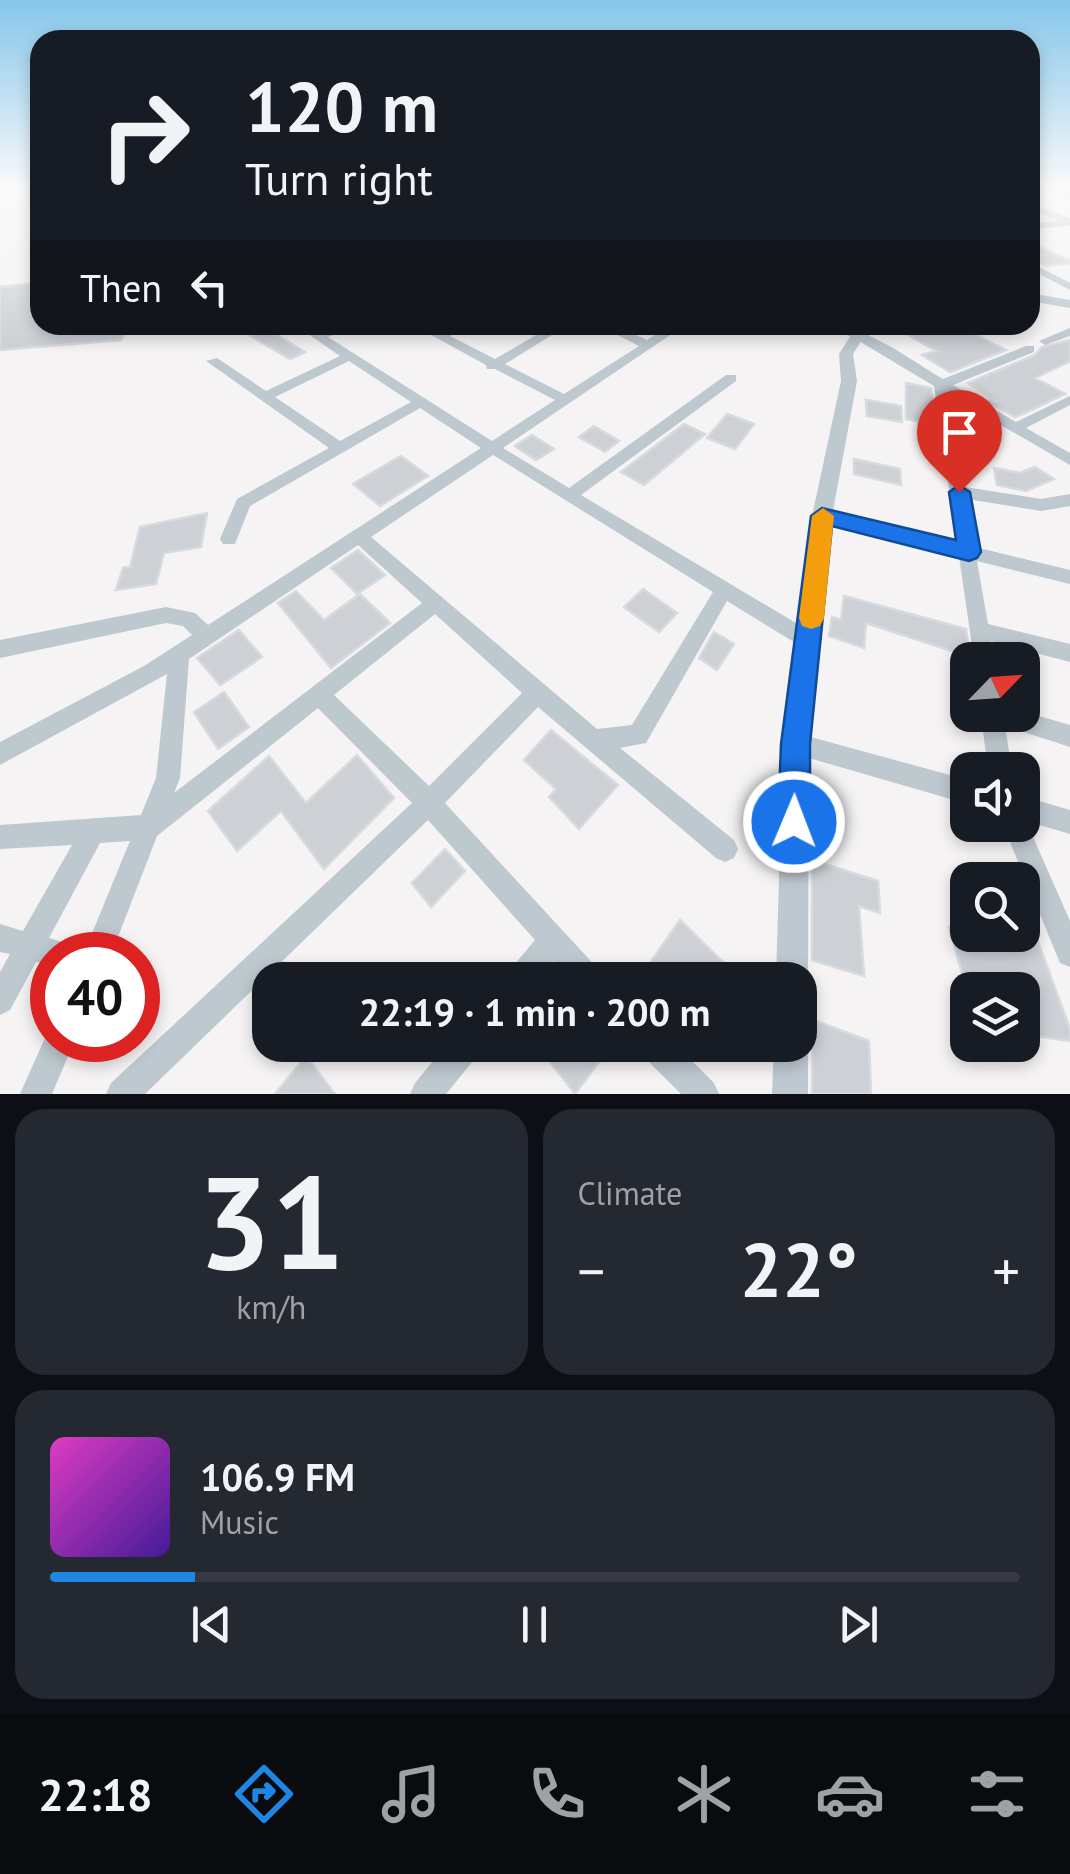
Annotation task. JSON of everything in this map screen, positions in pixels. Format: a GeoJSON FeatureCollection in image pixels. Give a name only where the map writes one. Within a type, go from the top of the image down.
{"type":"FeatureCollection","features":[{"type":"Feature","properties":{"kind":"street"},"geometry":{"type":"LineString","coordinates":[[1040,270],[1070,287]]}},
{"type":"Feature","properties":{"kind":"street"},"geometry":{"type":"LineString","coordinates":[[1040,299],[1070,304]]}},
{"type":"Feature","properties":{"kind":"street"},"geometry":{"type":"LineString","coordinates":[[1045,341],[1070,332]]}},
{"type":"Feature","properties":{"kind":"street"},"geometry":{"type":"LineString","coordinates":[[492,366],[542,335]]}},
{"type":"Feature","properties":{"kind":"street"},"geometry":{"type":"LineString","coordinates":[[626,335],[647,345]]}},
{"type":"Feature","properties":{"kind":"street"},"geometry":{"type":"LineString","coordinates":[[0,754],[151,673],[662,335]]}},
{"type":"Feature","properties":{"kind":"street"},"geometry":{"type":"LineString","coordinates":[[318,336],[492,448],[809,641]]}},
{"type":"Feature","properties":{"kind":"street"},"geometry":{"type":"LineString","coordinates":[[441,336],[492,366],[563,399]]}},
{"type":"Feature","properties":{"kind":"street"},"geometry":{"type":"LineString","coordinates":[[792,962],[796,744],[822,516],[849,381],[846,354],[858,336],[1070,460]]}},
{"type":"Feature","properties":{"kind":"street"},"geometry":{"type":"LineString","coordinates":[[941,385],[1030,349]]}},
{"type":"Feature","properties":{"kind":"street"},"geometry":{"type":"LineString","coordinates":[[265,397],[350,356]]}},
{"type":"Feature","properties":{"kind":"street"},"geometry":{"type":"LineString","coordinates":[[212,361],[340,448]]}},
{"type":"Feature","properties":{"kind":"street"},"geometry":{"type":"LineString","coordinates":[[570,495],[731,378]]}},
{"type":"Feature","properties":{"kind":"street"},"geometry":{"type":"LineString","coordinates":[[941,385],[982,642]]}},
{"type":"Feature","properties":{"kind":"street"},"geometry":{"type":"LineString","coordinates":[[1015,428],[1070,400]]}},
{"type":"Feature","properties":{"kind":"street"},"geometry":{"type":"LineString","coordinates":[[229,539],[243,504],[420,402]]}},
{"type":"Feature","properties":{"kind":"street"},"geometry":{"type":"LineString","coordinates":[[959,492],[1041,505],[1070,500]]}},
{"type":"Feature","properties":{"kind":"street"},"geometry":{"type":"LineString","coordinates":[[822,516],[1070,577]]}},
{"type":"Feature","properties":{"kind":"street"},"geometry":{"type":"LineString","coordinates":[[359,536],[537,693],[725,849]]}},
{"type":"Feature","properties":{"kind":"street"},"geometry":{"type":"LineString","coordinates":[[594,740],[638,735],[724,589]]}},
{"type":"Feature","properties":{"kind":"street"},"geometry":{"type":"LineString","coordinates":[[0,837],[150,827],[435,603]]}},
{"type":"Feature","properties":{"kind":"street"},"geometry":{"type":"LineString","coordinates":[[0,650],[166,616],[188,619],[206,636]]}},
{"type":"Feature","properties":{"kind":"street"},"geometry":{"type":"LineString","coordinates":[[980,630],[1070,652]]}},
{"type":"Feature","properties":{"kind":"street"},"geometry":{"type":"LineString","coordinates":[[107,932],[168,778],[180,654]]}},
{"type":"Feature","properties":{"kind":"street"},"geometry":{"type":"LineString","coordinates":[[122,1094],[537,693]]}},
{"type":"Feature","properties":{"kind":"street"},"geometry":{"type":"LineString","coordinates":[[320,696],[428,802],[571,962]]}},
{"type":"Feature","properties":{"kind":"street"},"geometry":{"type":"LineString","coordinates":[[1040,727],[1070,736]]}},
{"type":"Feature","properties":{"kind":"street"},"geometry":{"type":"LineString","coordinates":[[796,744],[950,787]]}},
{"type":"Feature","properties":{"kind":"street"},"geometry":{"type":"LineString","coordinates":[[1040,813],[1070,822]]}},
{"type":"Feature","properties":{"kind":"street"},"geometry":{"type":"LineString","coordinates":[[39,932],[94,831]]}},
{"type":"Feature","properties":{"kind":"street"},"geometry":{"type":"LineString","coordinates":[[1022,842],[1070,953]]}},
{"type":"Feature","properties":{"kind":"street"},"geometry":{"type":"LineString","coordinates":[[0,938],[30,945]]}},
{"type":"Feature","properties":{"kind":"street"},"geometry":{"type":"LineString","coordinates":[[535,962],[551,942]]}},
{"type":"Feature","properties":{"kind":"street"},"geometry":{"type":"LineString","coordinates":[[0,1000],[30,948]]}},
{"type":"Feature","properties":{"kind":"street"},"geometry":{"type":"LineString","coordinates":[[36,1094],[50,1062]]}},
{"type":"Feature","properties":{"kind":"street"},"geometry":{"type":"LineString","coordinates":[[426,1094],[452,1062]]}},
{"type":"Feature","properties":{"kind":"street"},"geometry":{"type":"LineString","coordinates":[[671,1062],[703,1094]]}},
{"type":"Feature","properties":{"kind":"street"},"geometry":{"type":"LineString","coordinates":[[790,1094],[791,1062]]}},
{"type":"Feature","properties":{"kind":"building"},"geometry":{"type":"Polygon","coordinates":[[[1040,247],[1070,261],[1070,263],[1047,266],[1040,263],[1040,247]]]}},
{"type":"Feature","properties":{"kind":"building"},"geometry":{"type":"Polygon","coordinates":[[[30,284],[30,335],[124,335],[121,340],[0,350],[0,287],[30,284]]]}},
{"type":"Feature","properties":{"kind":"building"},"geometry":{"type":"Polygon","coordinates":[[[277,335],[305,352],[290,359],[251,336],[277,335]]]}},
{"type":"Feature","properties":{"kind":"building"},"geometry":{"type":"Polygon","coordinates":[[[908,335],[976,335],[1006,350],[950,372],[922,355],[936,351],[908,335]]]}},
{"type":"Feature","properties":{"kind":"building"},"geometry":{"type":"Polygon","coordinates":[[[1070,340],[1070,361],[1035,378],[1065,394],[1025,413],[1015,417],[985,400],[997,402],[968,383],[1035,355],[1042,347],[1070,340]]]}},
{"type":"Feature","properties":{"kind":"building"},"geometry":{"type":"Polygon","coordinates":[[[906,383],[931,388],[935,425],[906,419],[906,383]]]}},
{"type":"Feature","properties":{"kind":"building"},"geometry":{"type":"Polygon","coordinates":[[[866,400],[901,406],[902,422],[867,416],[866,400]]]}},
{"type":"Feature","properties":{"kind":"building"},"geometry":{"type":"Polygon","coordinates":[[[957,404],[995,426],[971,437],[959,429],[957,404]]]}},
{"type":"Feature","properties":{"kind":"building"},"geometry":{"type":"Polygon","coordinates":[[[727,414],[754,424],[735,449],[707,438],[727,414]]]}},
{"type":"Feature","properties":{"kind":"building"},"geometry":{"type":"Polygon","coordinates":[[[684,424],[705,434],[644,485],[621,472],[684,424]]]}},
{"type":"Feature","properties":{"kind":"building"},"geometry":{"type":"Polygon","coordinates":[[[594,426],[619,441],[605,452],[579,437],[594,426]]]}},
{"type":"Feature","properties":{"kind":"building"},"geometry":{"type":"Polygon","coordinates":[[[532,435],[554,449],[536,460],[515,446],[532,435]]]}},
{"type":"Feature","properties":{"kind":"building"},"geometry":{"type":"Polygon","coordinates":[[[401,456],[428,476],[380,506],[353,484],[401,456]]]}},
{"type":"Feature","properties":{"kind":"building"},"geometry":{"type":"Polygon","coordinates":[[[854,459],[900,469],[901,485],[854,474],[854,459]]]}},
{"type":"Feature","properties":{"kind":"building"},"geometry":{"type":"Polygon","coordinates":[[[1035,467],[1054,479],[1026,491],[997,485],[994,468],[1020,473],[1035,467]]]}},
{"type":"Feature","properties":{"kind":"building"},"geometry":{"type":"Polygon","coordinates":[[[207,513],[201,547],[164,553],[156,584],[116,590],[123,568],[130,567],[140,527],[207,513]]]}},
{"type":"Feature","properties":{"kind":"building"},"geometry":{"type":"Polygon","coordinates":[[[358,550],[385,575],[357,594],[331,568],[358,550]]]}},
{"type":"Feature","properties":{"kind":"building"},"geometry":{"type":"Polygon","coordinates":[[[643,589],[677,613],[659,632],[624,607],[643,589]]]}},
{"type":"Feature","properties":{"kind":"building"},"geometry":{"type":"Polygon","coordinates":[[[296,591],[324,620],[360,594],[390,623],[331,668],[278,603],[296,591]]]}},
{"type":"Feature","properties":{"kind":"building"},"geometry":{"type":"Polygon","coordinates":[[[844,596],[966,629],[968,642],[950,642],[950,650],[866,623],[864,648],[829,636],[832,617],[841,620],[844,596]]]}},
{"type":"Feature","properties":{"kind":"building"},"geometry":{"type":"Polygon","coordinates":[[[239,630],[262,657],[220,685],[197,658],[239,630]]]}},
{"type":"Feature","properties":{"kind":"building"},"geometry":{"type":"Polygon","coordinates":[[[714,632],[734,644],[717,670],[699,658],[714,632]]]}},
{"type":"Feature","properties":{"kind":"building"},"geometry":{"type":"Polygon","coordinates":[[[224,692],[249,727],[218,749],[194,712],[224,692]]]}},
{"type":"Feature","properties":{"kind":"building"},"geometry":{"type":"Polygon","coordinates":[[[551,730],[618,785],[579,829],[549,797],[556,789],[524,760],[551,730]]]}},
{"type":"Feature","properties":{"kind":"building"},"geometry":{"type":"Polygon","coordinates":[[[357,755],[394,798],[324,869],[281,811],[237,851],[208,811],[269,756],[306,803],[357,755]]]}},
{"type":"Feature","properties":{"kind":"building"},"geometry":{"type":"Polygon","coordinates":[[[445,849],[465,871],[431,907],[412,883],[445,849]]]}},
{"type":"Feature","properties":{"kind":"building"},"geometry":{"type":"Polygon","coordinates":[[[812,860],[878,881],[880,913],[859,906],[864,976],[812,960],[812,860]]]}},
{"type":"Feature","properties":{"kind":"building"},"geometry":{"type":"Polygon","coordinates":[[[680,920],[723,962],[651,962],[680,920]]]}},
{"type":"Feature","properties":{"kind":"building"},"geometry":{"type":"Polygon","coordinates":[[[1040,947],[1070,1029],[1070,1041],[1040,1037],[1040,972],[962,972],[956,952],[1040,952],[1040,947]]]}},
{"type":"Feature","properties":{"kind":"building"},"geometry":{"type":"Polygon","coordinates":[[[817,1022],[869,1041],[871,1094],[812,1094],[817,1022]]]}},
{"type":"Feature","properties":{"kind":"building"},"geometry":{"type":"Polygon","coordinates":[[[301,1062],[311,1062],[335,1094],[275,1094],[301,1062]]]}},
{"type":"Feature","properties":{"kind":"building"},"geometry":{"type":"Polygon","coordinates":[[[550,1062],[599,1062],[575,1094],[550,1062]]]}},
{"type":"Feature","properties":{"kind":"slow traffic"},"geometry":{"type":"LineString","coordinates":[[811,618],[823,516]]}},
{"type":"Feature","properties":{"kind":"route"},"geometry":{"type":"LineString","coordinates":[[794,822],[796,744],[822,516],[969,552],[959,492]]}}]}
